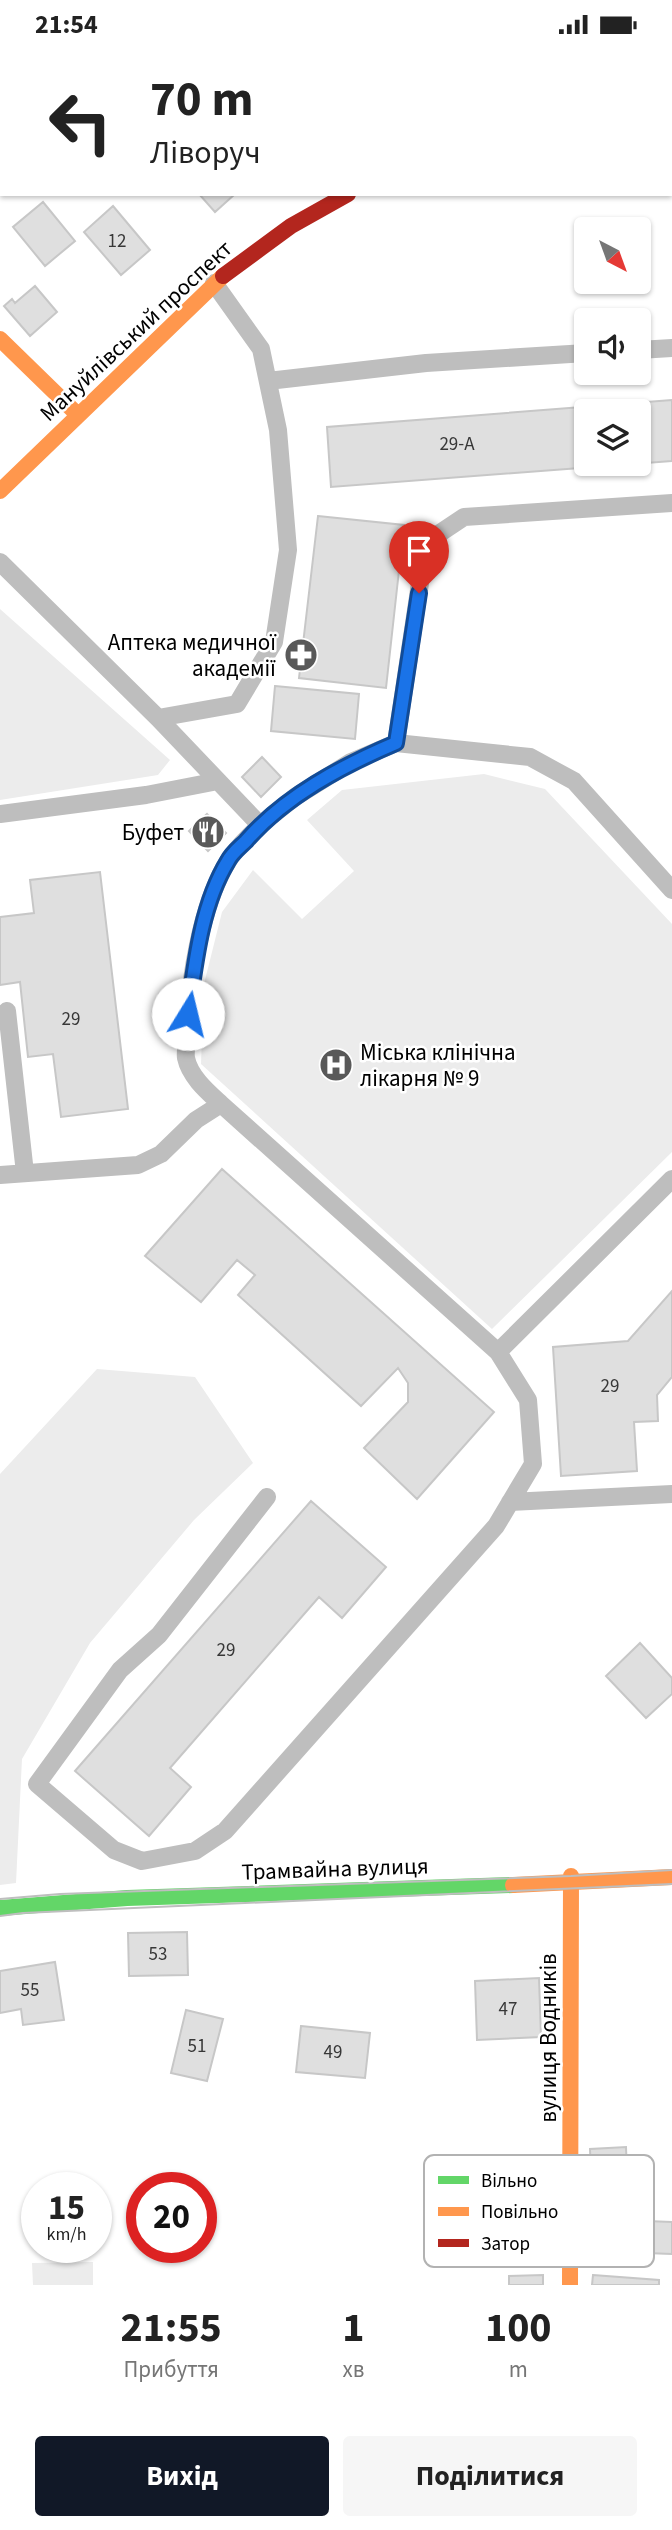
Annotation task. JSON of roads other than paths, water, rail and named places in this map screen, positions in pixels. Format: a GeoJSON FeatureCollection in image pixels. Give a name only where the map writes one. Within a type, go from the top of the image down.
{"type":"FeatureCollection","features":[{"type":"Feature","properties":{"kind":"street","name":"Мануйлівський проспект"},"geometry":{"type":"LineString","coordinates":[[0,491],[214,283],[291,226],[344,196]]}},
{"type":"Feature","properties":{"kind":"street"},"geometry":{"type":"LineString","coordinates":[[0,339],[78,415]]}},
{"type":"Feature","properties":{"kind":"street","name":"Трамвайна вулиця"},"geometry":{"type":"LineString","coordinates":[[0,1908],[153,1898],[672,1877]]}},
{"type":"Feature","properties":{"kind":"street","name":"вулиця Водників"},"geometry":{"type":"LineString","coordinates":[[570,2155],[571,1880]]}},
{"type":"Feature","properties":{"kind":"street","name":"вулиця Водників"},"geometry":{"type":"LineString","coordinates":[[570,2267],[570,2285]]}},
{"type":"Feature","properties":{"kind":"lane"},"geometry":{"type":"LineString","coordinates":[[158,718],[237,704],[274,642],[288,550],[278,430],[261,349],[214,283]]}},
{"type":"Feature","properties":{"kind":"lane"},"geometry":{"type":"LineString","coordinates":[[651,349],[672,348]]}},
{"type":"Feature","properties":{"kind":"lane"},"geometry":{"type":"LineString","coordinates":[[268,381],[426,363],[574,354]]}},
{"type":"Feature","properties":{"kind":"lane"},"geometry":{"type":"LineString","coordinates":[[396,743],[422,570],[434,537],[464,517],[672,503]]}},
{"type":"Feature","properties":{"kind":"lane"},"geometry":{"type":"LineString","coordinates":[[0,562],[158,718],[260,825]]}},
{"type":"Feature","properties":{"kind":"lane"},"geometry":{"type":"LineString","coordinates":[[267,1497],[159,1635],[120,1670],[37,1784],[114,1850],[142,1861],[195,1851],[225,1831],[496,1526],[533,1464],[528,1400],[498,1352],[221,1104],[192,1073],[186,1058],[188,1014],[201,938],[214,889],[229,859],[260,825],[295,797],[351,762],[396,743],[530,757],[574,781],[672,890]]}},
{"type":"Feature","properties":{"kind":"lane"},"geometry":{"type":"LineString","coordinates":[[0,814],[146,795],[218,781]]}},
{"type":"Feature","properties":{"kind":"lane"},"geometry":{"type":"LineString","coordinates":[[7,1011],[25,1173]]}},
{"type":"Feature","properties":{"kind":"lane"},"geometry":{"type":"LineString","coordinates":[[0,1175],[138,1165],[161,1154],[196,1120],[221,1104]]}},
{"type":"Feature","properties":{"kind":"lane"},"geometry":{"type":"LineString","coordinates":[[498,1352],[672,1179]]}},
{"type":"Feature","properties":{"kind":"lane"},"geometry":{"type":"LineString","coordinates":[[510,1502],[672,1494]]}},
{"type":"Feature","properties":{"kind":"tram line"},"geometry":{"type":"LineString","coordinates":[[0,1899],[60,1894],[672,1870]]}},
{"type":"Feature","properties":{"kind":"tram line"},"geometry":{"type":"LineString","coordinates":[[0,1916],[672,1884]]}},
{"type":"Feature","properties":{"kind":"place","name":"Аптека медичної академії"},"geometry":{"type":"Point","coordinates":[301,655]}},
{"type":"Feature","properties":{"kind":"place","name":"Буфет"},"geometry":{"type":"Point","coordinates":[208,832]}},
{"type":"Feature","properties":{"kind":"place","name":"Міська клінічна лікарня № 9"},"geometry":{"type":"Point","coordinates":[336,1065]}}]}
